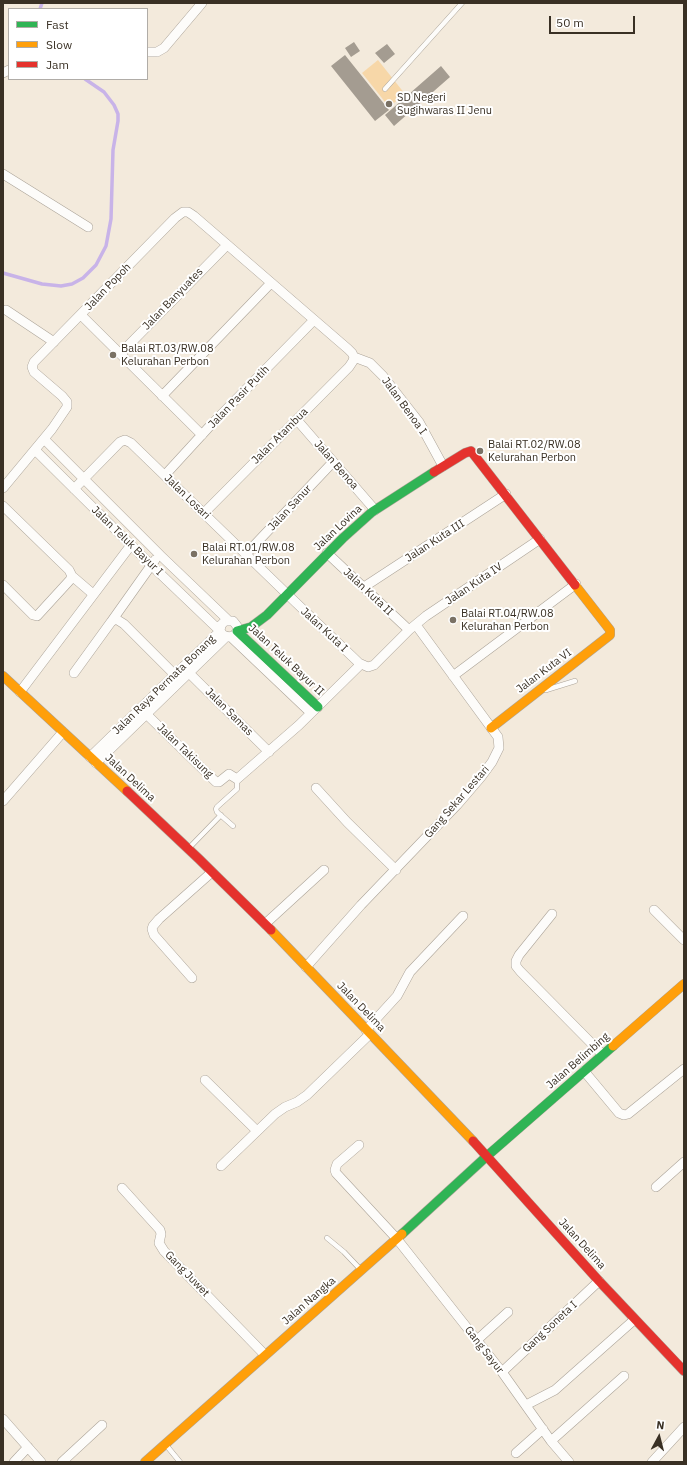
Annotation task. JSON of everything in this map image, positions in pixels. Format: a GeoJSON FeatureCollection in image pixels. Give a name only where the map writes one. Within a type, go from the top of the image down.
{"type":"FeatureCollection","features":[{"type":"Feature","properties":{"kind":"street"},"geometry":{"type":"LineString","coordinates":[[148,52],[157,52],[164,48],[202,3]]}},
{"type":"Feature","properties":{"kind":"street"},"geometry":{"type":"LineString","coordinates":[[3,174],[88,227]]}},
{"type":"Feature","properties":{"kind":"street","name":"Jalan Popoh"},"geometry":{"type":"LineString","coordinates":[[44,438],[66,410],[67,402],[34,372],[33,366],[36,361],[54,342],[181,213],[185,212],[194,216],[227,245]]}},
{"type":"Feature","properties":{"kind":"street"},"geometry":{"type":"LineString","coordinates":[[227,245],[348,349],[354,357]]}},
{"type":"Feature","properties":{"kind":"street","name":"Jalan Banyuates"},"geometry":{"type":"LineString","coordinates":[[120,354],[227,245]]}},
{"type":"Feature","properties":{"kind":"street"},"geometry":{"type":"LineString","coordinates":[[162,396],[271,283]]}},
{"type":"Feature","properties":{"kind":"street"},"geometry":{"type":"LineString","coordinates":[[6,310],[54,342]]}},
{"type":"Feature","properties":{"kind":"street"},"geometry":{"type":"LineString","coordinates":[[81,315],[202,435]]}},
{"type":"Feature","properties":{"kind":"street","name":"Jalan Pasir Putih"},"geometry":{"type":"LineString","coordinates":[[165,475],[314,320]]}},
{"type":"Feature","properties":{"kind":"street","name":"Jalan Atambua"},"geometry":{"type":"LineString","coordinates":[[204,513],[349,367],[354,357]]}},
{"type":"Feature","properties":{"kind":"street","name":"Jalan Benoa I"},"geometry":{"type":"LineString","coordinates":[[354,357],[370,363],[383,376],[419,422],[444,466]]}},
{"type":"Feature","properties":{"kind":"street","name":"Jalan Benoa"},"geometry":{"type":"LineString","coordinates":[[297,420],[375,510]]}},
{"type":"Feature","properties":{"kind":"street"},"geometry":{"type":"LineString","coordinates":[[3,488],[44,438]]}},
{"type":"Feature","properties":{"kind":"street","name":"Jalan Teluk Bayur I"},"geometry":{"type":"LineString","coordinates":[[35,450],[151,565],[229,634],[236,623],[228,620],[160,555],[44,438]]}},
{"type":"Feature","properties":{"kind":"street","name":"Jalan Losari"},"geometry":{"type":"LineString","coordinates":[[84,478],[120,442],[125,440],[134,445],[288,595]]}},
{"type":"Feature","properties":{"kind":"street","name":"Jalan Lovina"},"geometry":{"type":"LineString","coordinates":[[229,634],[251,627],[262,620],[288,595],[327,553],[364,518],[465,453],[469,451],[473,452],[506,494]]}},
{"type":"Feature","properties":{"kind":"street","name":"Jalan Sanur"},"geometry":{"type":"LineString","coordinates":[[246,554],[333,462]]}},
{"type":"Feature","properties":{"kind":"street"},"geometry":{"type":"LineString","coordinates":[[74,489],[84,478]]}},
{"type":"Feature","properties":{"kind":"street"},"geometry":{"type":"LineString","coordinates":[[453,676],[576,584],[506,494]]}},
{"type":"Feature","properties":{"kind":"street","name":"Jalan Kuta III"},"geometry":{"type":"LineString","coordinates":[[364,587],[506,494]]}},
{"type":"Feature","properties":{"kind":"street"},"geometry":{"type":"LineString","coordinates":[[3,506],[93,594]]}},
{"type":"Feature","properties":{"kind":"street"},"geometry":{"type":"LineString","coordinates":[[116,530],[126,520]]}},
{"type":"Feature","properties":{"kind":"street","name":"Jalan Kuta IV"},"geometry":{"type":"LineString","coordinates":[[361,664],[366,667],[372,667],[412,628],[446,602],[540,539]]}},
{"type":"Feature","properties":{"kind":"street"},"geometry":{"type":"LineString","coordinates":[[20,692],[131,545]]}},
{"type":"Feature","properties":{"kind":"street","name":"Jalan Kuta II"},"geometry":{"type":"LineString","coordinates":[[327,553],[412,628],[453,676],[491,728]]}},
{"type":"Feature","properties":{"kind":"street"},"geometry":{"type":"LineString","coordinates":[[74,674],[151,565],[160,555]]}},
{"type":"Feature","properties":{"kind":"street"},"geometry":{"type":"LineString","coordinates":[[3,585],[33,615],[36,616],[39,615],[70,580],[71,573]]}},
{"type":"Feature","properties":{"kind":"street","name":"Jalan Kuta VI"},"geometry":{"type":"LineString","coordinates":[[491,728],[534,693],[606,639],[610,634],[609,627],[576,584]]}},
{"type":"Feature","properties":{"kind":"street","name":"Jalan Kuta I"},"geometry":{"type":"LineString","coordinates":[[288,595],[361,664]]}},
{"type":"Feature","properties":{"kind":"street"},"geometry":{"type":"LineString","coordinates":[[111,622],[116,619],[122,622],[177,677]]}},
{"type":"Feature","properties":{"kind":"street","name":"Jalan Raya Permata Bonang"},"geometry":{"type":"LineString","coordinates":[[93,760],[185,669],[229,634],[221,625],[228,620]]}},
{"type":"Feature","properties":{"kind":"street","name":"Jalan Teluk Bayur II"},"geometry":{"type":"LineString","coordinates":[[229,634],[314,710]]}},
{"type":"Feature","properties":{"kind":"street"},"geometry":{"type":"LineString","coordinates":[[237,780],[314,710],[361,664]]}},
{"type":"Feature","properties":{"kind":"street","name":"Jalan Samas"},"geometry":{"type":"LineString","coordinates":[[185,669],[269,752]]}},
{"type":"Feature","properties":{"kind":"street","name":"Jalan Delima"},"geometry":{"type":"LineString","coordinates":[[3,676],[188,849],[265,924],[487,1156],[634,1320],[684,1371]]}},
{"type":"Feature","properties":{"kind":"street","name":"Jalan Takisung"},"geometry":{"type":"LineString","coordinates":[[144,711],[216,782],[220,782],[229,774],[237,780]]}},
{"type":"Feature","properties":{"kind":"street","name":"Gang Sekar Lestari"},"geometry":{"type":"LineString","coordinates":[[306,967],[457,805],[492,762],[500,745],[498,737],[491,728]]}},
{"type":"Feature","properties":{"kind":"street"},"geometry":{"type":"LineString","coordinates":[[3,801],[63,732]]}},
{"type":"Feature","properties":{"kind":"street"},"geometry":{"type":"LineString","coordinates":[[316,788],[396,870]]}},
{"type":"Feature","properties":{"kind":"street"},"geometry":{"type":"LineString","coordinates":[[265,924],[324,870]]}},
{"type":"Feature","properties":{"kind":"street"},"geometry":{"type":"LineString","coordinates":[[192,978],[154,935],[152,929],[159,919],[212,872]]}},
{"type":"Feature","properties":{"kind":"street"},"geometry":{"type":"LineString","coordinates":[[654,910],[684,940]]}},
{"type":"Feature","properties":{"kind":"street"},"geometry":{"type":"LineString","coordinates":[[552,914],[519,955],[516,961],[516,966],[603,1054]]}},
{"type":"Feature","properties":{"kind":"street"},"geometry":{"type":"LineString","coordinates":[[221,1166],[281,1109],[297,1102],[307,1095],[368,1032],[397,996],[410,972],[463,916]]}},
{"type":"Feature","properties":{"kind":"street","name":"Jalan Belimbing"},"geometry":{"type":"LineString","coordinates":[[487,1156],[684,984]]}},
{"type":"Feature","properties":{"kind":"street"},"geometry":{"type":"LineString","coordinates":[[584,1071],[619,1113],[624,1115],[628,1114],[684,1069]]}},
{"type":"Feature","properties":{"kind":"street"},"geometry":{"type":"LineString","coordinates":[[205,1080],[257,1131]]}},
{"type":"Feature","properties":{"kind":"street","name":"Gang Sayur"},"geometry":{"type":"LineString","coordinates":[[359,1145],[337,1164],[336,1173],[397,1239],[502,1372],[569,1462]]}},
{"type":"Feature","properties":{"kind":"street","name":"Jalan Nangka"},"geometry":{"type":"LineString","coordinates":[[145,1462],[397,1239],[487,1156]]}},
{"type":"Feature","properties":{"kind":"street"},"geometry":{"type":"LineString","coordinates":[[656,1187],[684,1162]]}},
{"type":"Feature","properties":{"kind":"street","name":"Gang Juwet"},"geometry":{"type":"LineString","coordinates":[[122,1188],[160,1230],[159,1243],[164,1250],[265,1355]]}},
{"type":"Feature","properties":{"kind":"street","name":"Gang Soneta I"},"geometry":{"type":"LineString","coordinates":[[502,1372],[599,1281]]}},
{"type":"Feature","properties":{"kind":"street"},"geometry":{"type":"LineString","coordinates":[[477,1340],[508,1312]]}},
{"type":"Feature","properties":{"kind":"street"},"geometry":{"type":"LineString","coordinates":[[526,1405],[555,1390],[634,1320]]}},
{"type":"Feature","properties":{"kind":"street"},"geometry":{"type":"LineString","coordinates":[[552,1441],[624,1376]]}},
{"type":"Feature","properties":{"kind":"street"},"geometry":{"type":"LineString","coordinates":[[3,1419],[41,1462]]}},
{"type":"Feature","properties":{"kind":"street"},"geometry":{"type":"LineString","coordinates":[[62,1462],[102,1425]]}},
{"type":"Feature","properties":{"kind":"street"},"geometry":{"type":"LineString","coordinates":[[652,1462],[684,1427]]}},
{"type":"Feature","properties":{"kind":"street"},"geometry":{"type":"LineString","coordinates":[[516,1452],[543,1429]]}},
{"type":"Feature","properties":{"kind":"street"},"geometry":{"type":"LineString","coordinates":[[14,1462],[28,1447]]}},
{"type":"Feature","properties":{"kind":"lane"},"geometry":{"type":"LineString","coordinates":[[385,89],[462,3]]}},
{"type":"Feature","properties":{"kind":"lane"},"geometry":{"type":"LineString","coordinates":[[534,693],[575,681]]}},
{"type":"Feature","properties":{"kind":"lane"},"geometry":{"type":"LineString","coordinates":[[233,826],[216,811],[217,807],[237,789],[237,780]]}},
{"type":"Feature","properties":{"kind":"lane"},"geometry":{"type":"LineString","coordinates":[[188,849],[221,815]]}},
{"type":"Feature","properties":{"kind":"lane"},"geometry":{"type":"LineString","coordinates":[[327,1238],[362,1270]]}},
{"type":"Feature","properties":{"kind":"lane"},"geometry":{"type":"LineString","coordinates":[[165,1444],[180,1462]]}},
{"type":"Feature","properties":{"kind":"shaded area"},"geometry":{"type":"Polygon","coordinates":[[[378,60],[405,94],[389,107],[362,73],[378,60]]]}},
{"type":"Feature","properties":{"kind":"building"},"geometry":{"type":"Polygon","coordinates":[[[354,42],[360,51],[351,57],[345,48],[354,42]]]}},
{"type":"Feature","properties":{"kind":"building"},"geometry":{"type":"Polygon","coordinates":[[[387,44],[395,54],[384,63],[375,53],[387,44]]]}},
{"type":"Feature","properties":{"kind":"building"},"geometry":{"type":"Polygon","coordinates":[[[345,55],[389,110],[375,121],[331,66],[345,55]]]}},
{"type":"Feature","properties":{"kind":"building"},"geometry":{"type":"Polygon","coordinates":[[[441,66],[450,77],[394,126],[385,115],[441,66]]]}},
{"type":"Feature","properties":{"kind":"waterway"},"geometry":{"type":"LineString","coordinates":[[40,8],[42,3]]}},
{"type":"Feature","properties":{"kind":"waterway"},"geometry":{"type":"LineString","coordinates":[[3,273],[42,284],[61,286],[72,284],[83,278],[96,265],[106,246],[111,219],[113,150],[118,114],[114,105],[104,92],[86,80]]}},
{"type":"Feature","properties":{"kind":"traffic: fast"},"geometry":{"type":"LineString","coordinates":[[318,707],[237,631],[251,627],[267,615],[343,538],[372,512],[434,472]]}},
{"type":"Feature","properties":{"kind":"traffic: fast"},"geometry":{"type":"LineString","coordinates":[[402,1234],[487,1156],[613,1046]]}},
{"type":"Feature","properties":{"kind":"traffic: slow"},"geometry":{"type":"LineString","coordinates":[[491,728],[610,635],[610,630],[575,585]]}},
{"type":"Feature","properties":{"kind":"traffic: slow"},"geometry":{"type":"LineString","coordinates":[[3,676],[127,791]]}},
{"type":"Feature","properties":{"kind":"traffic: slow"},"geometry":{"type":"LineString","coordinates":[[271,930],[473,1141]]}},
{"type":"Feature","properties":{"kind":"traffic: slow"},"geometry":{"type":"LineString","coordinates":[[613,1046],[684,984]]}},
{"type":"Feature","properties":{"kind":"traffic: slow"},"geometry":{"type":"LineString","coordinates":[[145,1462],[402,1234]]}},
{"type":"Feature","properties":{"kind":"traffic: jam"},"geometry":{"type":"LineString","coordinates":[[434,472],[465,453],[471,451],[575,585]]}},
{"type":"Feature","properties":{"kind":"traffic: jam"},"geometry":{"type":"LineString","coordinates":[[127,791],[271,930]]}},
{"type":"Feature","properties":{"kind":"traffic: jam"},"geometry":{"type":"LineString","coordinates":[[473,1141],[599,1281],[684,1371]]}},
{"type":"Feature","properties":{"kind":"place","name":"SD Negeri Sugihwaras II Jenu"},"geometry":{"type":"Point","coordinates":[389,104]}},
{"type":"Feature","properties":{"kind":"place","name":"Balai RT.03/RW.08 Kelurahan Perbon"},"geometry":{"type":"Point","coordinates":[113,355]}},
{"type":"Feature","properties":{"kind":"place","name":"Balai RT.02/RW.08 Kelurahan Perbon"},"geometry":{"type":"Point","coordinates":[480,451]}},
{"type":"Feature","properties":{"kind":"place","name":"Balai RT.01/RW.08 Kelurahan Perbon"},"geometry":{"type":"Point","coordinates":[194,554]}},
{"type":"Feature","properties":{"kind":"place","name":"Balai RT.04/RW.08 Kelurahan Perbon"},"geometry":{"type":"Point","coordinates":[453,620]}}]}
